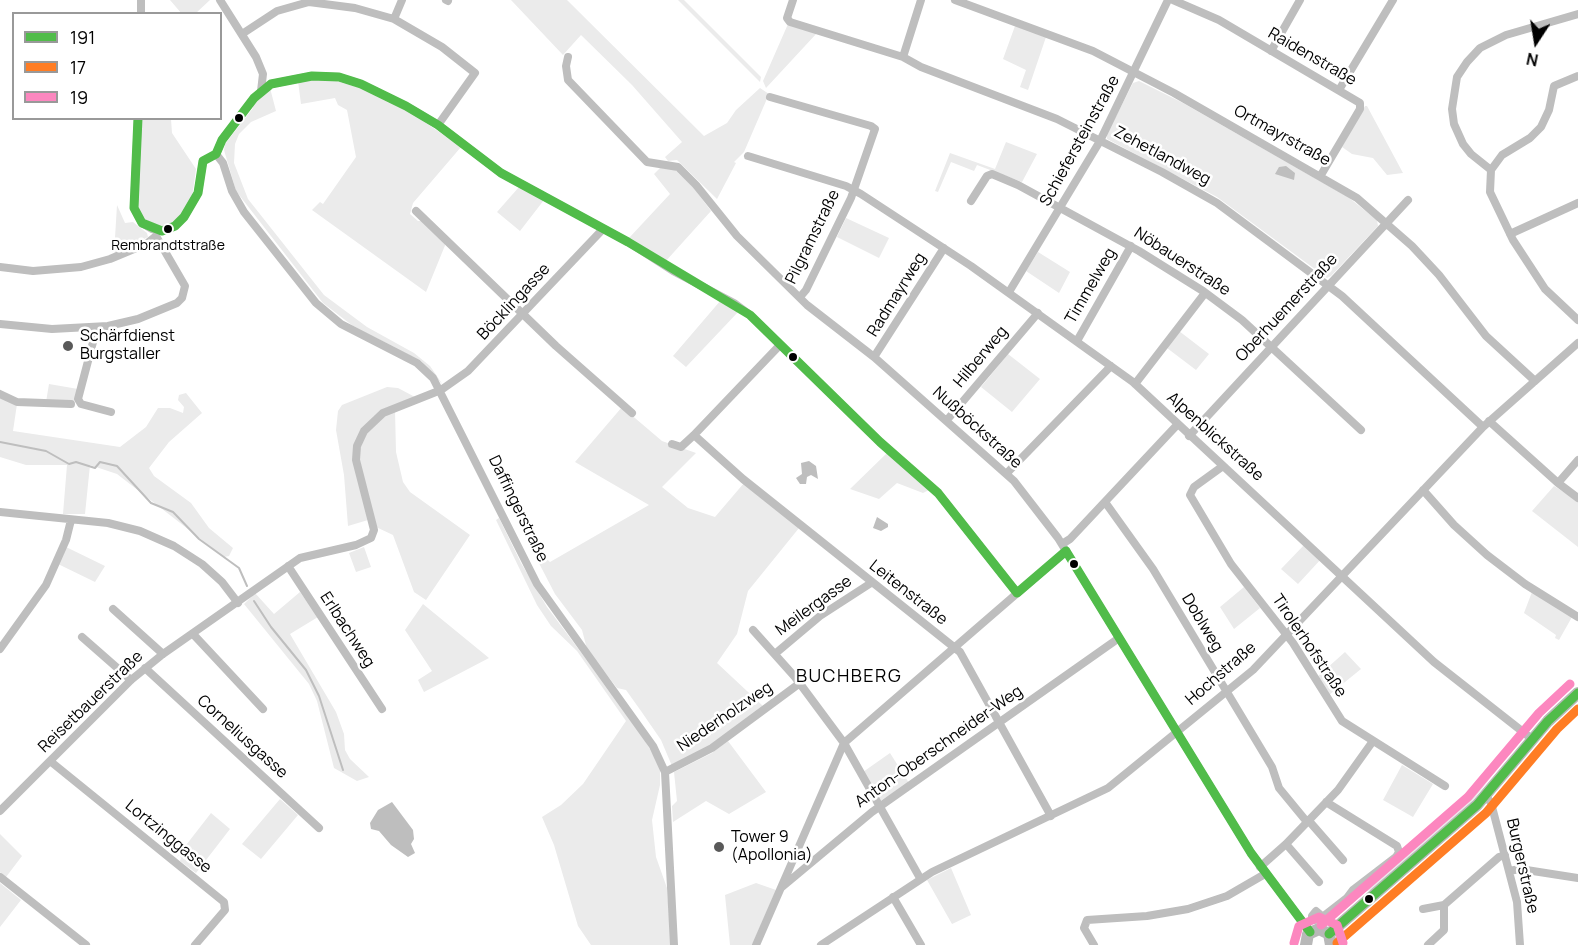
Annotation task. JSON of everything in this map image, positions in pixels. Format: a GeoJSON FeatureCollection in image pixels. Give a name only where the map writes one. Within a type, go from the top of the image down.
{"type":"FeatureCollection","features":[{"type":"Feature","properties":{"kind":"street"},"geometry":{"type":"LineString","coordinates":[[220,0],[242,34],[263,74],[277,82]]}},
{"type":"Feature","properties":{"kind":"street"},"geometry":{"type":"LineString","coordinates":[[394,19],[402,0]]}},
{"type":"Feature","properties":{"kind":"street","name":"Zehetlandweg"},"geometry":{"type":"LineString","coordinates":[[793,0],[787,18],[790,22],[903,57],[916,65],[1058,119],[1217,203],[1328,285],[1486,424],[1578,498]]}},
{"type":"Feature","properties":{"kind":"street"},"geometry":{"type":"LineString","coordinates":[[903,57],[921,0]]}},
{"type":"Feature","properties":{"kind":"street","name":"Ortmayrstraße"},"geometry":{"type":"LineString","coordinates":[[955,0],[1078,44],[1134,72],[1321,175],[1363,202],[1439,275],[1486,336],[1535,381]]}},
{"type":"Feature","properties":{"kind":"street","name":"Schiefersteinstraße"},"geometry":{"type":"LineString","coordinates":[[1009,292],[1100,141],[1168,0]]}},
{"type":"Feature","properties":{"kind":"street","name":"Raidenstraße"},"geometry":{"type":"LineString","coordinates":[[1173,0],[1219,20],[1357,101],[1361,107],[1321,175]]}},
{"type":"Feature","properties":{"kind":"street"},"geometry":{"type":"LineString","coordinates":[[1271,51],[1300,0]]}},
{"type":"Feature","properties":{"kind":"street"},"geometry":{"type":"LineString","coordinates":[[1339,90],[1393,0]]}},
{"type":"Feature","properties":{"kind":"street"},"geometry":{"type":"LineString","coordinates":[[242,34],[277,10],[309,1],[355,8],[394,19],[442,47],[475,73],[438,125]]}},
{"type":"Feature","properties":{"kind":"street"},"geometry":{"type":"LineString","coordinates":[[1491,170],[1467,150],[1455,124],[1452,97],[1462,70],[1476,52],[1491,41],[1578,14]]}},
{"type":"Feature","properties":{"kind":"street","name":"Nußböckstraße"},"geometry":{"type":"LineString","coordinates":[[568,57],[568,80],[646,162],[678,167],[696,185],[737,236],[800,297],[874,357],[1007,473],[1064,548],[1191,758],[1263,870],[1310,932]]}},
{"type":"Feature","properties":{"kind":"street"},"geometry":{"type":"LineString","coordinates":[[261,91],[263,74]]}},
{"type":"Feature","properties":{"kind":"street"},"geometry":{"type":"LineString","coordinates":[[0,267],[33,271],[81,267],[110,260],[146,244],[156,233],[168,229],[184,217],[196,198],[203,161],[216,154],[222,140],[261,91],[277,82],[312,76],[345,78],[391,98],[438,125],[501,173],[603,229],[673,272],[734,303],[938,494],[1017,593]]}},
{"type":"Feature","properties":{"kind":"street"},"geometry":{"type":"LineString","coordinates":[[1578,76],[1554,86],[1549,110],[1541,127],[1530,138],[1502,155],[1491,170],[1490,192],[1510,234],[1545,289],[1578,320]]}},
{"type":"Feature","properties":{"kind":"street"},"geometry":{"type":"LineString","coordinates":[[770,98],[876,129],[854,190]]}},
{"type":"Feature","properties":{"kind":"street"},"geometry":{"type":"LineString","coordinates":[[0,324],[52,329],[98,327],[138,319],[170,306],[182,298],[184,284],[156,233],[142,223],[134,208],[138,120]]}},
{"type":"Feature","properties":{"kind":"street","name":"Daffingerstraße"},"geometry":{"type":"LineString","coordinates":[[216,154],[224,164],[232,191],[244,212],[315,303],[354,331],[423,368],[441,390],[537,584],[639,723],[665,772],[674,945]]}},
{"type":"Feature","properties":{"kind":"street","name":"Alpenblickstraße"},"geometry":{"type":"LineString","coordinates":[[748,156],[854,190],[945,248],[1111,366],[1135,384],[1177,426],[1343,575],[1434,662],[1532,739]]}},
{"type":"Feature","properties":{"kind":"street","name":"Nöbauerstraße"},"geometry":{"type":"LineString","coordinates":[[971,201],[987,176],[992,174],[1131,246],[1205,293],[1242,320],[1361,430]]}},
{"type":"Feature","properties":{"kind":"street","name":"Pilgramstraße"},"geometry":{"type":"LineString","coordinates":[[800,297],[806,290],[854,190]]}},
{"type":"Feature","properties":{"kind":"street","name":"Oberhuemerstraße"},"geometry":{"type":"LineString","coordinates":[[1189,436],[1408,200]]}},
{"type":"Feature","properties":{"kind":"street"},"geometry":{"type":"LineString","coordinates":[[1510,234],[1578,202]]}},
{"type":"Feature","properties":{"kind":"street"},"geometry":{"type":"LineString","coordinates":[[416,211],[523,314],[632,413]]}},
{"type":"Feature","properties":{"kind":"street","name":"Böcklingasse"},"geometry":{"type":"LineString","coordinates":[[441,390],[468,371],[603,229]]}},
{"type":"Feature","properties":{"kind":"street","name":"Timmelweg"},"geometry":{"type":"LineString","coordinates":[[1077,341],[1131,246]]}},
{"type":"Feature","properties":{"kind":"street","name":"Radmayrweg"},"geometry":{"type":"LineString","coordinates":[[874,357],[945,248]]}},
{"type":"Feature","properties":{"kind":"street"},"geometry":{"type":"LineString","coordinates":[[1135,384],[1205,293]]}},
{"type":"Feature","properties":{"kind":"street","name":"Hilberweg"},"geometry":{"type":"LineString","coordinates":[[947,420],[1038,313]]}},
{"type":"Feature","properties":{"kind":"street"},"geometry":{"type":"LineString","coordinates":[[98,327],[78,399],[81,404],[111,412]]}},
{"type":"Feature","properties":{"kind":"street","name":"Hochstraße"},"geometry":{"type":"LineString","coordinates":[[821,945],[920,878],[1108,788],[1253,670],[1486,424],[1578,343]]}},
{"type":"Feature","properties":{"kind":"street"},"geometry":{"type":"LineString","coordinates":[[672,444],[681,447],[779,346]]}},
{"type":"Feature","properties":{"kind":"street"},"geometry":{"type":"LineString","coordinates":[[1007,473],[1111,366]]}},
{"type":"Feature","properties":{"kind":"street"},"geometry":{"type":"LineString","coordinates":[[0,512],[129,528],[174,546],[213,573],[238,603],[288,566],[308,555],[356,545],[372,537],[374,530],[356,460],[362,435],[383,413],[441,390]]}},
{"type":"Feature","properties":{"kind":"street"},"geometry":{"type":"LineString","coordinates":[[0,394],[17,402],[70,404]]}},
{"type":"Feature","properties":{"kind":"street"},"geometry":{"type":"LineString","coordinates":[[756,945],[844,743],[1017,593],[1064,548],[1177,426]]}},
{"type":"Feature","properties":{"kind":"street","name":"Leitenstraße"},"geometry":{"type":"LineString","coordinates":[[694,435],[743,479],[870,583],[960,652],[1051,816]]}},
{"type":"Feature","properties":{"kind":"street"},"geometry":{"type":"LineString","coordinates":[[1558,483],[1578,460]]}},
{"type":"Feature","properties":{"kind":"street","name":"Tirolerhofstraße"},"geometry":{"type":"LineString","coordinates":[[1223,466],[1190,492],[1231,564],[1286,634],[1342,721],[1445,786]]}},
{"type":"Feature","properties":{"kind":"street"},"geometry":{"type":"LineString","coordinates":[[1423,490],[1454,525],[1487,555],[1525,584],[1578,617]]}},
{"type":"Feature","properties":{"kind":"street","name":"Doblweg"},"geometry":{"type":"LineString","coordinates":[[1105,502],[1153,569],[1272,767],[1279,788],[1343,860]]}},
{"type":"Feature","properties":{"kind":"street"},"geometry":{"type":"LineString","coordinates":[[0,649],[46,585],[66,540],[71,520]]}},
{"type":"Feature","properties":{"kind":"street","name":"Erlbachweg"},"geometry":{"type":"LineString","coordinates":[[288,566],[381,710]]}},
{"type":"Feature","properties":{"kind":"street","name":"Meilergasse"},"geometry":{"type":"LineString","coordinates":[[776,653],[820,616],[870,583]]}},
{"type":"Feature","properties":{"kind":"street","name":"Reisetbauerstraße"},"geometry":{"type":"LineString","coordinates":[[0,811],[131,680],[163,654],[238,603]]}},
{"type":"Feature","properties":{"kind":"street"},"geometry":{"type":"LineString","coordinates":[[113,609],[163,654]]}},
{"type":"Feature","properties":{"kind":"street"},"geometry":{"type":"LineString","coordinates":[[753,630],[776,653],[844,743],[920,878]]}},
{"type":"Feature","properties":{"kind":"street"},"geometry":{"type":"LineString","coordinates":[[194,634],[263,709]]}},
{"type":"Feature","properties":{"kind":"street"},"geometry":{"type":"LineString","coordinates":[[82,637],[131,680]]}},
{"type":"Feature","properties":{"kind":"street","name":"Anton-Oberschneider-Weg"},"geometry":{"type":"LineString","coordinates":[[780,888],[880,807],[1119,638]]}},
{"type":"Feature","properties":{"kind":"street","name":"Corneliusgasse"},"geometry":{"type":"LineString","coordinates":[[146,668],[319,828]]}},
{"type":"Feature","properties":{"kind":"street","name":"Niederholzweg"},"geometry":{"type":"LineString","coordinates":[[665,772],[712,748],[800,683]]}},
{"type":"Feature","properties":{"kind":"street"},"geometry":{"type":"LineString","coordinates":[[1306,945],[1310,932],[1319,929],[1330,939],[1486,796],[1532,739],[1578,694]]}},
{"type":"Feature","properties":{"kind":"street"},"geometry":{"type":"LineString","coordinates":[[1094,945],[1084,928],[1087,920],[1147,916],[1188,909],[1227,897],[1263,870],[1308,822],[1350,774],[1372,741]]}},
{"type":"Feature","properties":{"kind":"street","name":"Lortzinggasse"},"geometry":{"type":"LineString","coordinates":[[50,761],[224,902],[225,910],[195,945]]}},
{"type":"Feature","properties":{"kind":"street","name":"Burgerstraße"},"geometry":{"type":"LineString","coordinates":[[1486,796],[1491,803],[1520,914],[1520,945]]}},
{"type":"Feature","properties":{"kind":"street"},"geometry":{"type":"LineString","coordinates":[[1323,916],[1399,852],[1397,846],[1326,802]]}},
{"type":"Feature","properties":{"kind":"street"},"geometry":{"type":"LineString","coordinates":[[1286,844],[1319,882]]}},
{"type":"Feature","properties":{"kind":"street"},"geometry":{"type":"LineString","coordinates":[[1423,909],[1444,905],[1499,857],[1505,855]]}},
{"type":"Feature","properties":{"kind":"street"},"geometry":{"type":"LineString","coordinates":[[1509,871],[1520,869],[1578,878]]}},
{"type":"Feature","properties":{"kind":"street"},"geometry":{"type":"LineString","coordinates":[[0,877],[86,945]]}},
{"type":"Feature","properties":{"kind":"street"},"geometry":{"type":"LineString","coordinates":[[893,897],[921,945]]}},
{"type":"Feature","properties":{"kind":"street"},"geometry":{"type":"LineString","coordinates":[[1428,945],[1444,930],[1444,905]]}},
{"type":"Feature","properties":{"kind":"shaded area"},"geometry":{"type":"Polygon","coordinates":[[[170,0],[210,0],[197,12],[180,12],[170,0]]]}},
{"type":"Feature","properties":{"kind":"shaded area"},"geometry":{"type":"Polygon","coordinates":[[[511,0],[567,0],[704,136],[727,123],[736,110],[760,88],[769,94],[744,152],[734,162],[736,163],[717,199],[677,160],[668,161],[665,157],[682,142],[632,85],[581,35],[563,55],[511,0]]]}},
{"type":"Feature","properties":{"kind":"shaded area"},"geometry":{"type":"Polygon","coordinates":[[[678,0],[684,0],[761,77],[760,82],[678,0]]]}},
{"type":"Feature","properties":{"kind":"shaded area"},"geometry":{"type":"Polygon","coordinates":[[[788,24],[817,33],[766,88],[763,81],[788,24]]]}},
{"type":"Feature","properties":{"kind":"shaded area"},"geometry":{"type":"Polygon","coordinates":[[[1015,26],[1046,37],[1028,90],[1020,87],[1026,70],[1003,59],[1015,26]]]}},
{"type":"Feature","properties":{"kind":"shaded area"},"geometry":{"type":"Polygon","coordinates":[[[330,79],[360,88],[413,114],[461,147],[413,203],[410,214],[418,221],[423,221],[446,243],[426,292],[312,210],[320,202],[323,204],[356,157],[347,110],[338,105],[335,98],[301,104],[298,81],[330,79]]]}},
{"type":"Feature","properties":{"kind":"shaded area"},"geometry":{"type":"Polygon","coordinates":[[[1139,81],[1183,103],[1348,197],[1377,220],[1378,226],[1327,278],[1217,197],[1107,139],[1107,134],[1133,83],[1139,81]]]}},
{"type":"Feature","properties":{"kind":"shaded area"},"geometry":{"type":"Polygon","coordinates":[[[270,88],[276,111],[251,122],[239,134],[235,144],[234,163],[248,199],[324,295],[367,327],[414,353],[430,366],[443,385],[421,361],[353,326],[323,303],[236,191],[224,150],[225,144],[253,108],[253,104],[270,88]]]}},
{"type":"Feature","properties":{"kind":"shaded area"},"geometry":{"type":"Polygon","coordinates":[[[1365,106],[1403,173],[1387,175],[1373,158],[1352,154],[1342,147],[1365,106]]]}},
{"type":"Feature","properties":{"kind":"shaded area"},"geometry":{"type":"Polygon","coordinates":[[[140,120],[171,120],[172,133],[196,169],[192,198],[178,219],[161,228],[147,224],[138,211],[140,120]]]}},
{"type":"Feature","properties":{"kind":"shaded area"},"geometry":{"type":"Polygon","coordinates":[[[1006,142],[1037,154],[1022,182],[977,165],[974,171],[951,162],[938,192],[935,191],[950,153],[995,169],[1006,142]]]}},
{"type":"Feature","properties":{"kind":"shaded area"},"geometry":{"type":"Polygon","coordinates":[[[1286,166],[1295,173],[1294,180],[1275,174],[1279,167],[1286,166]]]}},
{"type":"Feature","properties":{"kind":"shaded area"},"geometry":{"type":"Polygon","coordinates":[[[661,167],[673,168],[693,187],[711,211],[665,262],[629,238],[670,194],[654,174],[661,167]]]}},
{"type":"Feature","properties":{"kind":"shaded area"},"geometry":{"type":"Polygon","coordinates":[[[519,187],[544,200],[520,231],[497,212],[519,187]]]}},
{"type":"Feature","properties":{"kind":"shaded area"},"geometry":{"type":"Polygon","coordinates":[[[117,205],[125,223],[133,222],[147,233],[148,237],[114,254],[117,205]]]}},
{"type":"Feature","properties":{"kind":"shaded area"},"geometry":{"type":"Polygon","coordinates":[[[846,218],[889,238],[879,258],[837,237],[846,218]]]}},
{"type":"Feature","properties":{"kind":"shaded area"},"geometry":{"type":"Polygon","coordinates":[[[1038,252],[1070,272],[1059,293],[1026,271],[1038,252]]]}},
{"type":"Feature","properties":{"kind":"shaded area"},"geometry":{"type":"Polygon","coordinates":[[[721,300],[739,311],[686,367],[673,356],[721,300]]]}},
{"type":"Feature","properties":{"kind":"shaded area"},"geometry":{"type":"Polygon","coordinates":[[[1179,331],[1209,354],[1196,370],[1167,348],[1179,331]]]}},
{"type":"Feature","properties":{"kind":"shaded area"},"geometry":{"type":"Polygon","coordinates":[[[1008,354],[1040,379],[1012,412],[981,387],[1008,354]]]}},
{"type":"Feature","properties":{"kind":"shaded area"},"geometry":{"type":"Polygon","coordinates":[[[49,384],[78,389],[75,399],[72,403],[46,402],[49,384]]]}},
{"type":"Feature","properties":{"kind":"shaded area"},"geometry":{"type":"Polygon","coordinates":[[[387,387],[398,388],[415,397],[373,417],[353,460],[368,520],[348,526],[344,475],[336,430],[338,411],[342,405],[387,387]]]}},
{"type":"Feature","properties":{"kind":"shaded area"},"geometry":{"type":"Polygon","coordinates":[[[186,393],[202,413],[169,442],[149,468],[154,476],[191,503],[209,528],[233,548],[229,556],[224,557],[117,474],[90,465],[85,514],[63,514],[67,465],[26,465],[0,457],[0,398],[17,404],[13,431],[120,447],[146,427],[158,408],[170,408],[183,413],[184,407],[178,400],[179,395],[186,393]]]}},
{"type":"Feature","properties":{"kind":"shaded area"},"geometry":{"type":"Polygon","coordinates":[[[622,407],[662,441],[696,453],[662,487],[688,508],[715,517],[744,483],[799,528],[748,591],[737,634],[717,663],[763,706],[710,747],[672,766],[661,740],[626,690],[617,688],[587,649],[582,630],[555,594],[528,542],[550,562],[649,505],[575,462],[622,407]]]}},
{"type":"Feature","properties":{"kind":"shaded area"},"geometry":{"type":"Polygon","coordinates":[[[395,410],[396,452],[403,482],[410,492],[470,535],[426,600],[414,592],[393,535],[376,527],[358,455],[366,432],[382,417],[395,410]]]}},
{"type":"Feature","properties":{"kind":"shaded area"},"geometry":{"type":"Polygon","coordinates":[[[887,453],[929,490],[923,493],[897,483],[879,499],[850,489],[887,453]]]}},
{"type":"Feature","properties":{"kind":"shaded area"},"geometry":{"type":"Polygon","coordinates":[[[809,461],[816,466],[818,479],[811,475],[807,477],[806,484],[800,484],[796,478],[802,474],[801,463],[809,461]]]}},
{"type":"Feature","properties":{"kind":"shaded area"},"geometry":{"type":"Polygon","coordinates":[[[1554,486],[1578,501],[1578,547],[1532,511],[1554,486]]]}},
{"type":"Feature","properties":{"kind":"shaded area"},"geometry":{"type":"Polygon","coordinates":[[[877,517],[888,524],[888,527],[881,531],[873,528],[877,517]]]}},
{"type":"Feature","properties":{"kind":"shaded area"},"geometry":{"type":"Polygon","coordinates":[[[499,518],[521,563],[547,607],[639,730],[660,767],[660,785],[652,820],[656,857],[667,888],[671,945],[591,945],[578,926],[554,845],[542,817],[561,805],[583,784],[626,721],[577,651],[551,626],[537,605],[496,520],[499,518]]]}},
{"type":"Feature","properties":{"kind":"shaded area"},"geometry":{"type":"Polygon","coordinates":[[[1305,544],[1322,558],[1298,584],[1281,569],[1305,544]]]}},
{"type":"Feature","properties":{"kind":"shaded area"},"geometry":{"type":"Polygon","coordinates":[[[66,547],[105,566],[95,582],[58,564],[66,547]]]}},
{"type":"Feature","properties":{"kind":"shaded area"},"geometry":{"type":"Polygon","coordinates":[[[364,547],[371,567],[356,572],[349,553],[364,547]]]}},
{"type":"Feature","properties":{"kind":"shaded area"},"geometry":{"type":"Polygon","coordinates":[[[1244,587],[1260,608],[1234,629],[1220,607],[1244,587]]]}},
{"type":"Feature","properties":{"kind":"shaded area"},"geometry":{"type":"Polygon","coordinates":[[[300,592],[318,617],[290,634],[336,712],[344,734],[345,750],[350,759],[369,777],[357,781],[334,768],[317,701],[309,684],[244,604],[255,593],[274,614],[300,592]]]}},
{"type":"Feature","properties":{"kind":"shaded area"},"geometry":{"type":"Polygon","coordinates":[[[1532,592],[1572,617],[1559,640],[1555,638],[1556,635],[1524,613],[1532,592]]]}},
{"type":"Feature","properties":{"kind":"shaded area"},"geometry":{"type":"Polygon","coordinates":[[[423,604],[489,658],[424,692],[418,680],[432,671],[405,630],[423,604]]]}},
{"type":"Feature","properties":{"kind":"shaded area"},"geometry":{"type":"Polygon","coordinates":[[[1345,652],[1361,669],[1329,695],[1317,677],[1345,652]]]}},
{"type":"Feature","properties":{"kind":"shaded area"},"geometry":{"type":"Polygon","coordinates":[[[728,741],[766,792],[729,814],[706,801],[673,822],[672,806],[677,801],[674,772],[712,753],[728,741]]]}},
{"type":"Feature","properties":{"kind":"shaded area"},"geometry":{"type":"Polygon","coordinates":[[[890,753],[909,783],[880,801],[863,772],[890,753]]]}},
{"type":"Feature","properties":{"kind":"shaded area"},"geometry":{"type":"Polygon","coordinates":[[[1402,765],[1433,784],[1413,817],[1383,800],[1402,765]]]}},
{"type":"Feature","properties":{"kind":"shaded area"},"geometry":{"type":"Polygon","coordinates":[[[1492,776],[1470,804],[1371,890],[1355,894],[1433,828],[1437,830],[1469,802],[1492,776]]]}},
{"type":"Feature","properties":{"kind":"shaded area"},"geometry":{"type":"Polygon","coordinates":[[[280,799],[298,815],[261,859],[242,844],[280,799]]]}},
{"type":"Feature","properties":{"kind":"shaded area"},"geometry":{"type":"Polygon","coordinates":[[[392,802],[413,830],[414,839],[411,844],[415,853],[408,857],[391,845],[379,831],[371,829],[370,823],[378,810],[392,802]]]}},
{"type":"Feature","properties":{"kind":"shaded area"},"geometry":{"type":"Polygon","coordinates":[[[211,813],[230,829],[196,873],[180,861],[179,855],[176,858],[211,813]]]}},
{"type":"Feature","properties":{"kind":"shaded area"},"geometry":{"type":"Polygon","coordinates":[[[0,834],[22,856],[6,877],[0,872],[0,834]]]}},
{"type":"Feature","properties":{"kind":"shaded area"},"geometry":{"type":"Polygon","coordinates":[[[951,868],[971,915],[952,924],[927,880],[951,868]]]}},
{"type":"Feature","properties":{"kind":"shaded area"},"geometry":{"type":"Polygon","coordinates":[[[0,883],[21,900],[0,927],[0,883]]]}},
{"type":"Feature","properties":{"kind":"shaded area"},"geometry":{"type":"Polygon","coordinates":[[[756,883],[776,890],[752,945],[730,945],[725,895],[756,883]]]}},
{"type":"Feature","properties":{"kind":"waterway"},"geometry":{"type":"LineString","coordinates":[[0,442],[46,451],[69,464],[76,462],[95,468],[100,462],[117,466],[151,503],[173,512],[199,539],[239,568],[247,586]]}},
{"type":"Feature","properties":{"kind":"waterway"},"geometry":{"type":"LineString","coordinates":[[254,601],[271,627],[306,670],[319,696],[343,770]]}},
{"type":"Feature","properties":{"kind":"transit line","name":"191"},"geometry":{"type":"LineString","coordinates":[[138,120],[134,208],[142,223],[162,231],[175,226],[184,217],[198,193],[203,161],[216,154],[222,140],[254,98],[271,84],[312,76],[339,77],[361,84],[406,106],[438,125],[501,173],[628,242],[750,315],[880,442],[938,493],[1017,593]]}},
{"type":"Feature","properties":{"kind":"transit line","name":"191"},"geometry":{"type":"LineString","coordinates":[[1066,551],[1251,853],[1310,932]]}},
{"type":"Feature","properties":{"kind":"transit line","name":"191"},"geometry":{"type":"LineString","coordinates":[[1017,593],[1066,551]]}},
{"type":"Feature","properties":{"kind":"transit line","name":"19"},"geometry":{"type":"LineString","coordinates":[[1321,925],[1468,797],[1539,713],[1570,684]]}},
{"type":"Feature","properties":{"kind":"transit line","name":"191"},"geometry":{"type":"LineString","coordinates":[[1329,934],[1477,805],[1548,721],[1578,693]]}},
{"type":"Feature","properties":{"kind":"transit line","name":"17"},"geometry":{"type":"LineString","coordinates":[[1337,943],[1486,813],[1557,729],[1578,709]]}},
{"type":"Feature","properties":{"kind":"transit line","name":"19"},"geometry":{"type":"LineString","coordinates":[[1294,943],[1299,926],[1319,917],[1337,925],[1343,943]]}},
{"type":"Feature","properties":{"kind":"place","name":"Rembrandtstraße"},"geometry":{"type":"Point","coordinates":[168,229]}},
{"type":"Feature","properties":{"kind":"place","name":"Schärfdienst Burgstaller"},"geometry":{"type":"Point","coordinates":[68,346]}},
{"type":"Feature","properties":{"kind":"place","name":"Tower 9 (Apollonia)"},"geometry":{"type":"Point","coordinates":[719,847]}},
{"type":"Feature","properties":{"kind":"district","name":"BUCHBERG"},"geometry":{"type":"Point","coordinates":[849,677]}}]}
